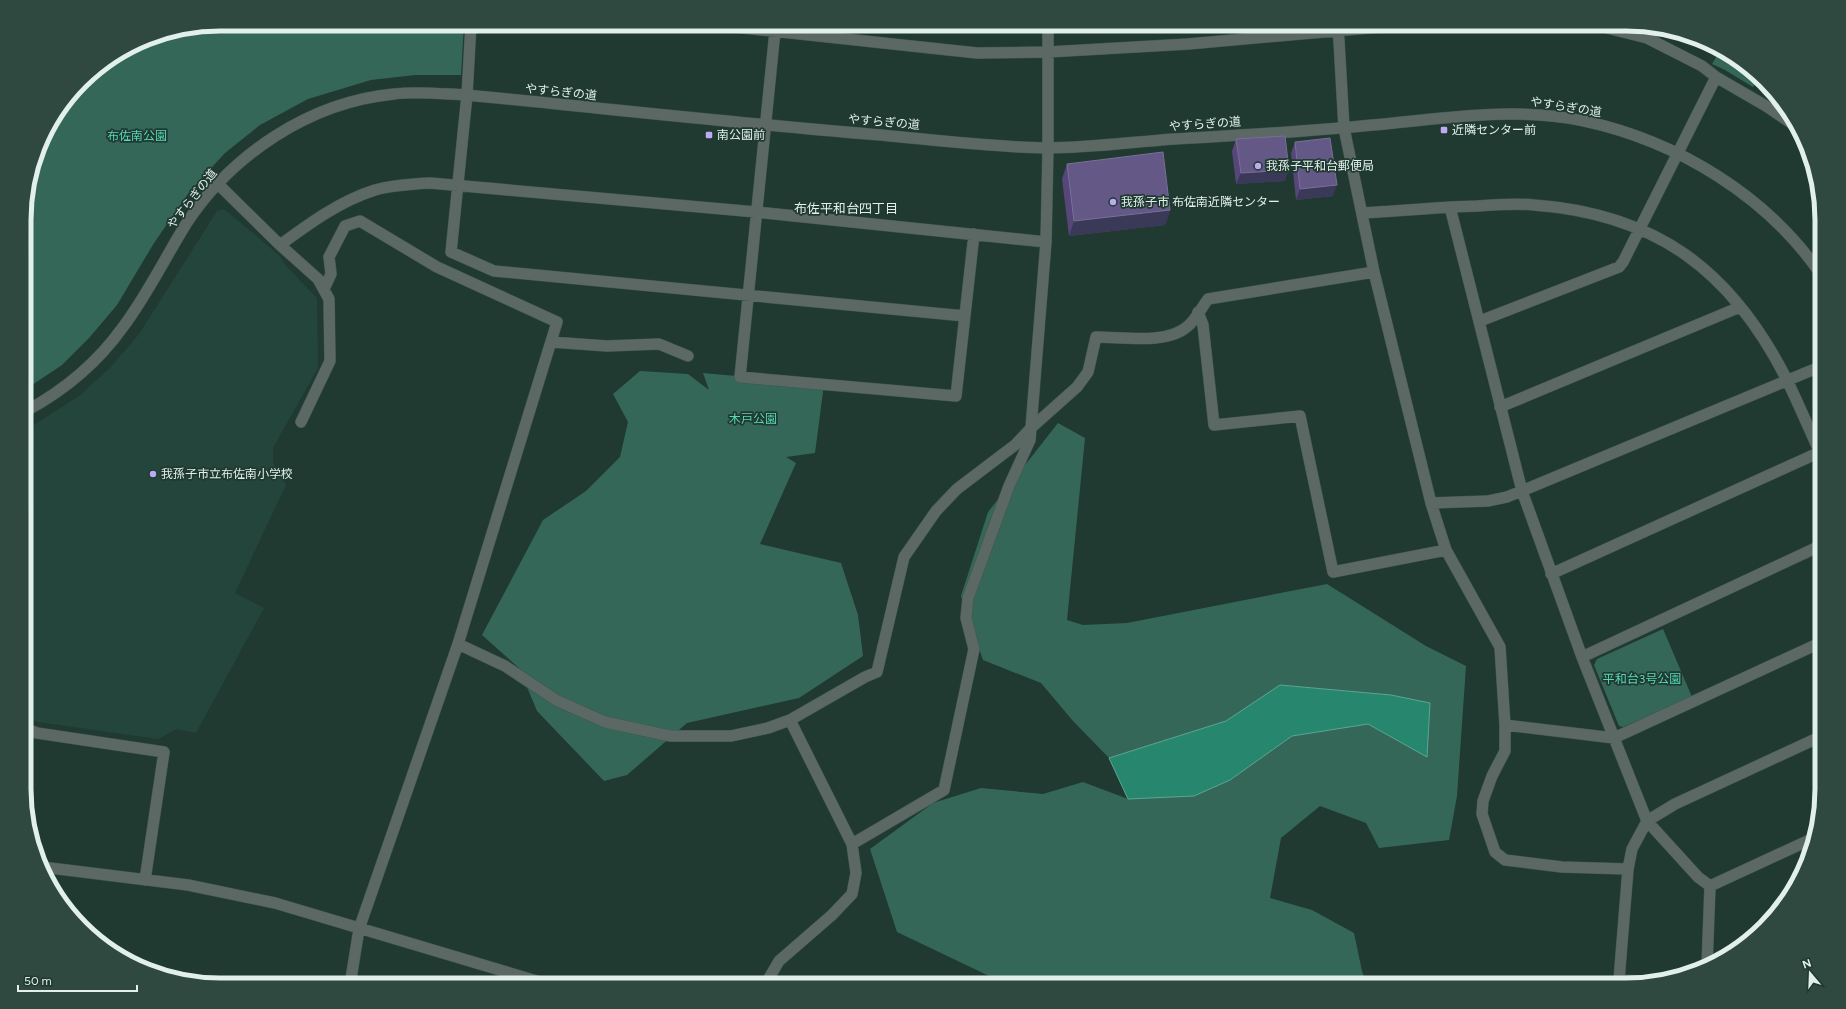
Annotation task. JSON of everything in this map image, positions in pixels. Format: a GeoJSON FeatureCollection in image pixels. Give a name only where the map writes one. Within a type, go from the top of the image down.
{"type":"FeatureCollection","features":[{"type":"Feature","properties":{"kind":"street"},"geometry":{"type":"LineString","coordinates":[[471,31],[467,95],[452,252],[494,271],[748,294],[965,316]]}},
{"type":"Feature","properties":{"kind":"street"},"geometry":{"type":"LineString","coordinates":[[974,234],[956,396],[740,377],[775,31],[977,53],[1048,52],[1188,44],[1310,31]]}},
{"type":"Feature","properties":{"kind":"street"},"geometry":{"type":"LineString","coordinates":[[852,844],[944,790],[974,648],[966,618],[968,598],[1009,486],[1030,440],[1046,242],[1048,31]]}},
{"type":"Feature","properties":{"kind":"street"},"geometry":{"type":"LineString","coordinates":[[1338,31],[1344,128],[1374,272],[1430,503],[1446,550],[1500,647],[1505,725],[1505,752],[1492,776],[1483,801],[1482,814],[1495,852],[1505,860],[1562,866],[1628,868]]}},
{"type":"Feature","properties":{"kind":"street"},"geometry":{"type":"LineString","coordinates":[[1619,31],[1647,38],[1702,66],[1716,77],[1786,119]]}},
{"type":"Feature","properties":{"kind":"street"},"geometry":{"type":"LineString","coordinates":[[1480,321],[1618,267],[1623,262],[1716,77]]}},
{"type":"Feature","properties":{"kind":"street","name":"やすらぎの道"},"geometry":{"type":"LineString","coordinates":[[31,408],[51,397],[89,366],[123,328],[187,223],[218,184],[242,161],[270,139],[302,121],[345,103],[394,94],[427,92],[467,95],[765,125],[1048,148],[1344,128],[1508,113],[1546,115],[1610,128],[1642,138],[1678,154],[1723,180],[1769,216],[1793,239],[1815,267]]}},
{"type":"Feature","properties":{"kind":"street"},"geometry":{"type":"LineString","coordinates":[[280,244],[315,219],[339,205],[376,190],[406,184],[430,183],[756,212],[1046,242]]}},
{"type":"Feature","properties":{"kind":"street"},"geometry":{"type":"LineString","coordinates":[[218,184],[318,279],[329,299],[330,361],[301,422]]}},
{"type":"Feature","properties":{"kind":"street"},"geometry":{"type":"LineString","coordinates":[[1362,213],[1450,207],[1533,204],[1566,208],[1621,220],[1664,240],[1686,254],[1709,272],[1740,307],[1764,341],[1787,380],[1815,442]]}},
{"type":"Feature","properties":{"kind":"street"},"geometry":{"type":"LineString","coordinates":[[1450,207],[1522,491],[1582,657],[1647,821],[1698,877],[1710,886]]}},
{"type":"Feature","properties":{"kind":"street"},"geometry":{"type":"LineString","coordinates":[[324,289],[331,274],[329,257],[345,226],[360,221],[437,267],[557,322],[458,644],[359,929],[351,978]]}},
{"type":"Feature","properties":{"kind":"street"},"geometry":{"type":"LineString","coordinates":[[458,644],[505,666],[556,700],[605,722],[670,736],[731,736],[768,728],[790,720],[865,677],[877,672],[904,557],[936,512],[957,489],[1015,445],[1031,428],[1077,387],[1088,372],[1096,337],[1165,338],[1177,334],[1189,325],[1208,299],[1374,272]]}},
{"type":"Feature","properties":{"kind":"street"},"geometry":{"type":"LineString","coordinates":[[1500,407],[1740,307]]}},
{"type":"Feature","properties":{"kind":"street"},"geometry":{"type":"LineString","coordinates":[[1198,312],[1203,325],[1214,425],[1300,416],[1333,572],[1446,550]]}},
{"type":"Feature","properties":{"kind":"street"},"geometry":{"type":"LineString","coordinates":[[551,342],[607,346],[660,344],[688,356]]}},
{"type":"Feature","properties":{"kind":"street"},"geometry":{"type":"LineString","coordinates":[[1430,503],[1488,501],[1507,497],[1815,369]]}},
{"type":"Feature","properties":{"kind":"street"},"geometry":{"type":"LineString","coordinates":[[1552,574],[1815,458]]}},
{"type":"Feature","properties":{"kind":"street"},"geometry":{"type":"LineString","coordinates":[[1582,657],[1815,548]]}},
{"type":"Feature","properties":{"kind":"street"},"geometry":{"type":"LineString","coordinates":[[1505,725],[1614,738],[1815,645]]}},
{"type":"Feature","properties":{"kind":"street"},"geometry":{"type":"LineString","coordinates":[[769,978],[779,961],[832,915],[852,894],[856,873],[852,844],[790,720]]}},
{"type":"Feature","properties":{"kind":"street"},"geometry":{"type":"LineString","coordinates":[[31,731],[37,733],[164,752],[145,880]]}},
{"type":"Feature","properties":{"kind":"street"},"geometry":{"type":"LineString","coordinates":[[1617,978],[1628,868],[1632,849],[1647,821],[1675,804],[1815,739]]}},
{"type":"Feature","properties":{"kind":"street"},"geometry":{"type":"LineString","coordinates":[[1710,886],[1808,841]]}},
{"type":"Feature","properties":{"kind":"street"},"geometry":{"type":"LineString","coordinates":[[49,868],[188,885],[275,903],[526,978]]}},
{"type":"Feature","properties":{"kind":"street"},"geometry":{"type":"LineString","coordinates":[[1707,959],[1710,886]]}},
{"type":"Feature","properties":{"kind":"shaded area","name":"我孫子市立布佐南小学校"},"geometry":{"type":"Polygon","coordinates":[[[224,209],[280,256],[286,266],[317,298],[318,368],[273,448],[273,463],[286,485],[235,593],[264,608],[196,733],[177,729],[158,739],[38,722],[31,719],[31,427],[79,396],[110,368],[139,334],[217,211],[224,209]]]}},
{"type":"Feature","properties":{"kind":"shaded area"},"geometry":{"type":"Polygon","coordinates":[[[1280,685],[1391,695],[1430,703],[1427,757],[1368,724],[1292,736],[1230,780],[1194,796],[1128,799],[1109,758],[1226,721],[1280,685]]]}},
{"type":"Feature","properties":{"kind":"green space","name":"布佐南公園"},"geometry":{"type":"Polygon","coordinates":[[[208,31],[464,31],[461,75],[415,75],[371,80],[308,99],[260,125],[225,153],[190,191],[154,243],[117,305],[89,338],[62,365],[31,386],[31,208],[36,180],[50,139],[56,126],[70,105],[86,86],[105,70],[126,56],[148,45],[171,37],[208,31]]]}},
{"type":"Feature","properties":{"kind":"green space"},"geometry":{"type":"Polygon","coordinates":[[[1717,55],[1741,70],[1756,83],[1753,87],[1712,64],[1717,55]]]}},
{"type":"Feature","properties":{"kind":"green space","name":"木戸公園"},"geometry":{"type":"Polygon","coordinates":[[[640,371],[688,374],[709,390],[703,373],[824,384],[815,453],[786,457],[796,463],[760,544],[841,563],[858,615],[863,656],[799,698],[687,723],[627,775],[604,781],[537,711],[519,668],[482,635],[543,520],[586,491],[620,457],[628,422],[613,394],[640,371]]]}},
{"type":"Feature","properties":{"kind":"green space"},"geometry":{"type":"Polygon","coordinates":[[[1058,423],[1085,438],[1067,620],[1083,625],[1127,623],[1327,584],[1426,646],[1466,666],[1457,796],[1449,840],[1379,848],[1366,823],[1320,806],[1281,838],[1270,898],[1312,910],[1354,933],[1364,978],[993,978],[897,932],[870,849],[933,803],[981,788],[1043,794],[1083,782],[1128,799],[1230,780],[1292,736],[1368,724],[1426,756],[1429,703],[1391,695],[1280,685],[1226,721],[1109,758],[1073,721],[1041,683],[983,660],[961,596],[988,512],[1058,423]]]}},
{"type":"Feature","properties":{"kind":"green space","name":"平和台3号公園"},"geometry":{"type":"Polygon","coordinates":[[[1663,629],[1692,697],[1623,727],[1619,726],[1594,665],[1597,659],[1663,629]]]}},
{"type":"Feature","properties":{"kind":"building"},"geometry":{"type":"Polygon","coordinates":[[[1285,136],[1289,170],[1241,173],[1236,139],[1285,136]]]}},
{"type":"Feature","properties":{"kind":"building"},"geometry":{"type":"Polygon","coordinates":[[[1330,138],[1337,185],[1300,189],[1295,142],[1330,138]]]}},
{"type":"Feature","properties":{"kind":"building","name":"我孫子市 布佐南近隣センター"},"geometry":{"type":"Polygon","coordinates":[[[1163,152],[1170,210],[1074,221],[1067,164],[1163,152]]]}},
{"type":"Feature","properties":{"kind":"place","name":"近隣センター前"},"geometry":{"type":"Point","coordinates":[1444,130]}},
{"type":"Feature","properties":{"kind":"place","name":"南公園前"},"geometry":{"type":"Point","coordinates":[709,135]}},
{"type":"Feature","properties":{"kind":"place","name":"我孫子平和台郵便局"},"geometry":{"type":"Point","coordinates":[1258,166]}},
{"type":"Feature","properties":{"kind":"place","name":"我孫子市 布佐南近隣センター"},"geometry":{"type":"Point","coordinates":[1113,202]}},
{"type":"Feature","properties":{"kind":"place","name":"我孫子市立布佐南小学校"},"geometry":{"type":"Point","coordinates":[153,474]}},
{"type":"Feature","properties":{"kind":"district","name":"布佐平和台四丁目"},"geometry":{"type":"Point","coordinates":[846,208]}}]}
